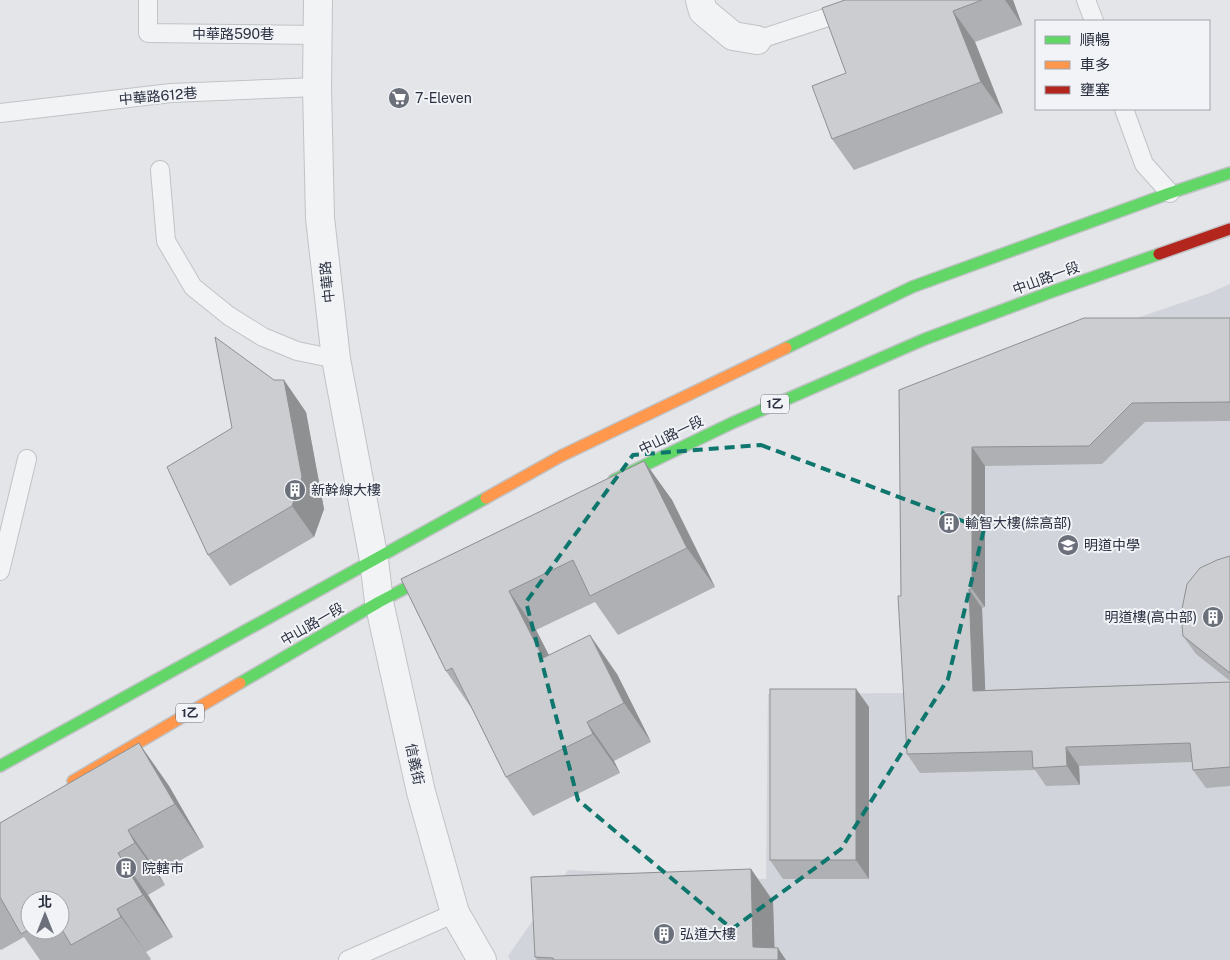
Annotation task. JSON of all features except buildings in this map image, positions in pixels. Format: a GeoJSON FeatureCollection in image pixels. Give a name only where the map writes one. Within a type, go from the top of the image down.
{"type":"FeatureCollection","features":[{"type":"Feature","properties":{"kind":"main road","name":"中山路一段"},"geometry":{"type":"LineString","coordinates":[[0,766],[561,456],[912,287],[1230,172]]}},
{"type":"Feature","properties":{"kind":"main road","name":"中山路一段"},"geometry":{"type":"LineString","coordinates":[[604,484],[732,423],[925,339],[1230,229]]}},
{"type":"Feature","properties":{"kind":"main road","name":"中山路一段"},"geometry":{"type":"LineString","coordinates":[[60,788],[379,602],[448,566]]}},
{"type":"Feature","properties":{"kind":"street","name":"中華路"},"geometry":{"type":"LineString","coordinates":[[318,0],[317,87],[320,218],[336,359],[374,560]]}},
{"type":"Feature","properties":{"kind":"street"},"geometry":{"type":"LineString","coordinates":[[700,0],[703,11],[733,36],[757,40]]}},
{"type":"Feature","properties":{"kind":"street","name":"信義街"},"geometry":{"type":"LineString","coordinates":[[374,560],[379,602],[421,792],[455,913],[482,960]]}},
{"type":"Feature","properties":{"kind":"lane","name":"中華路590巷"},"geometry":{"type":"LineString","coordinates":[[148,0],[148,33],[317,35]]}},
{"type":"Feature","properties":{"kind":"lane"},"geometry":{"type":"LineString","coordinates":[[757,40],[881,0]]}},
{"type":"Feature","properties":{"kind":"lane"},"geometry":{"type":"LineString","coordinates":[[1086,0],[1094,20]]}},
{"type":"Feature","properties":{"kind":"lane","name":"中華路612巷"},"geometry":{"type":"LineString","coordinates":[[0,113],[171,93],[317,87]]}},
{"type":"Feature","properties":{"kind":"lane"},"geometry":{"type":"LineString","coordinates":[[1124,110],[1144,164],[1170,193]]}},
{"type":"Feature","properties":{"kind":"lane"},"geometry":{"type":"LineString","coordinates":[[160,170],[166,241],[193,287],[229,316],[263,337],[296,352],[336,359]]}},
{"type":"Feature","properties":{"kind":"lane"},"geometry":{"type":"LineString","coordinates":[[0,571],[27,459]]}},
{"type":"Feature","properties":{"kind":"lane"},"geometry":{"type":"LineString","coordinates":[[348,960],[455,913]]}},
{"type":"Feature","properties":{"kind":"highlighted area"},"geometry":{"type":"Polygon","coordinates":[[[761,445],[984,529],[948,679],[841,849],[732,929],[578,800],[526,602],[633,455],[761,445]]]}},
{"type":"Feature","properties":{"kind":"shaded area","name":"明道中學"},"geometry":{"type":"Polygon","coordinates":[[[1230,284],[1230,960],[510,960],[508,956],[568,870],[766,879],[768,694],[906,693],[906,397],[1207,294],[1230,284]]]}},
{"type":"Feature","properties":{"kind":"traffic: fast"},"geometry":{"type":"LineString","coordinates":[[786,348],[912,287],[1230,173]]}},
{"type":"Feature","properties":{"kind":"traffic: fast"},"geometry":{"type":"LineString","coordinates":[[614,480],[732,423],[925,339],[1159,254]]}},
{"type":"Feature","properties":{"kind":"traffic: fast"},"geometry":{"type":"LineString","coordinates":[[0,766],[486,498]]}},
{"type":"Feature","properties":{"kind":"traffic: fast"},"geometry":{"type":"LineString","coordinates":[[240,683],[379,602],[438,571]]}},
{"type":"Feature","properties":{"kind":"traffic: slow"},"geometry":{"type":"LineString","coordinates":[[486,498],[561,456],[786,348]]}},
{"type":"Feature","properties":{"kind":"traffic: slow"},"geometry":{"type":"LineString","coordinates":[[73,781],[240,683]]}},
{"type":"Feature","properties":{"kind":"traffic: jam"},"geometry":{"type":"LineString","coordinates":[[1159,254],[1230,229]]}},
{"type":"Feature","properties":{"kind":"place","name":"7-Eleven"},"geometry":{"type":"Point","coordinates":[399,98]}},
{"type":"Feature","properties":{"kind":"place","name":"新幹線大樓"},"geometry":{"type":"Point","coordinates":[295,490]}},
{"type":"Feature","properties":{"kind":"place","name":"輸智大樓(綜高部)"},"geometry":{"type":"Point","coordinates":[949,523]}},
{"type":"Feature","properties":{"kind":"place","name":"明道中學"},"geometry":{"type":"Point","coordinates":[1068,545]}},
{"type":"Feature","properties":{"kind":"place","name":"明道樓(高中部)"},"geometry":{"type":"Point","coordinates":[1213,617]}},
{"type":"Feature","properties":{"kind":"place","name":"院轄市"},"geometry":{"type":"Point","coordinates":[126,868]}},
{"type":"Feature","properties":{"kind":"place","name":"弘道大樓"},"geometry":{"type":"Point","coordinates":[664,934]}}]}
